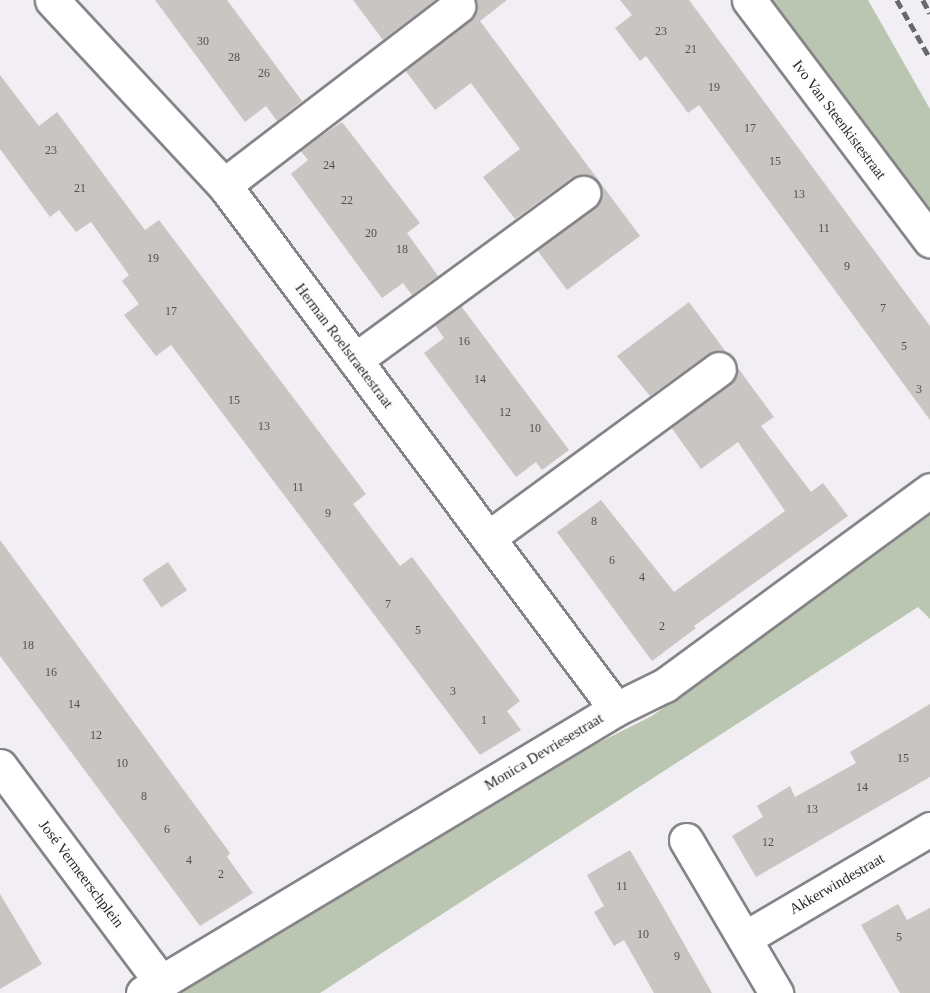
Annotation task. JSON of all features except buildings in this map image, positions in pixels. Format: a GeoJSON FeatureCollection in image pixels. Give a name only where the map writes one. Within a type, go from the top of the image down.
{"type":"FeatureCollection","features":[{"type":"Feature","properties":{"kind":"street","name":"Ivo Van Steenkistestraat"},"geometry":{"type":"LineString","coordinates":[[749,0],[930,240]]}},
{"type":"Feature","properties":{"kind":"street","name":"Herman Roelstraetestraat"},"geometry":{"type":"LineString","coordinates":[[69,5],[224,185],[616,709]]}},
{"type":"Feature","properties":{"kind":"street"},"geometry":{"type":"LineString","coordinates":[[224,185],[459,6]]}},
{"type":"Feature","properties":{"kind":"street"},"geometry":{"type":"LineString","coordinates":[[355,360],[583,193]]}},
{"type":"Feature","properties":{"kind":"street"},"geometry":{"type":"LineString","coordinates":[[488,538],[719,369]]}},
{"type":"Feature","properties":{"kind":"street","name":"Monica Devriesestraat"},"geometry":{"type":"LineString","coordinates":[[152,988],[616,709],[665,685],[930,490]]}},
{"type":"Feature","properties":{"kind":"street","name":"José Vermeerschplein"},"geometry":{"type":"LineString","coordinates":[[0,766],[152,988]]}},
{"type":"Feature","properties":{"kind":"street","name":"Akkerwindestraat"},"geometry":{"type":"LineString","coordinates":[[745,938],[930,830]]}},
{"type":"Feature","properties":{"kind":"street"},"geometry":{"type":"LineString","coordinates":[[686,840],[776,993]]}},
{"type":"Feature","properties":{"kind":"green space"},"geometry":{"type":"Polygon","coordinates":[[[773,0],[868,0],[930,109],[930,211],[773,0]]]}},
{"type":"Feature","properties":{"kind":"green space"},"geometry":{"type":"Polygon","coordinates":[[[930,511],[930,619],[918,607],[320,993],[174,993],[411,850],[584,750],[652,716],[930,511]]]}},
{"type":"Feature","properties":{"kind":"railway"},"geometry":{"type":"LineString","coordinates":[[897,0],[930,58]]}},
{"type":"Feature","properties":{"kind":"railway"},"geometry":{"type":"LineString","coordinates":[[923,0],[930,13]]}}]}
